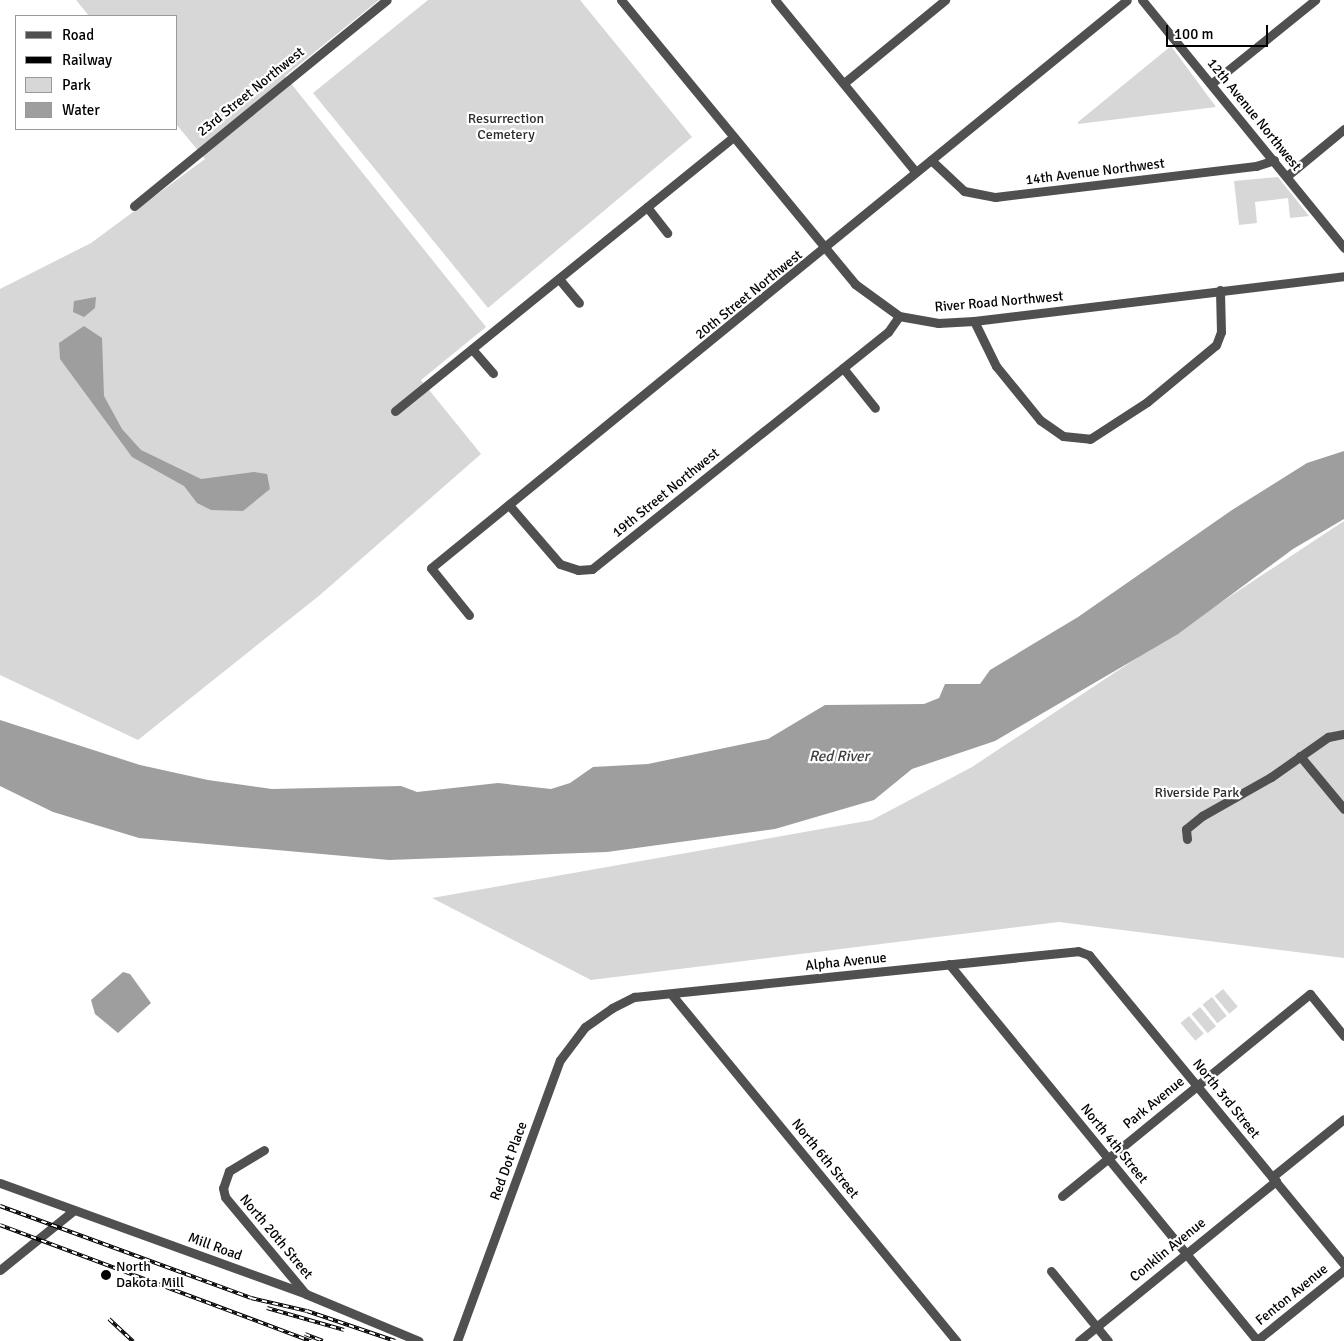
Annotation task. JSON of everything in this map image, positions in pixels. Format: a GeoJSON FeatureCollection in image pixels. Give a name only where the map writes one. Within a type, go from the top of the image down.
{"type":"FeatureCollection","features":[{"type":"Feature","properties":{"kind":"street","name":"23rd Street Northwest"},"geometry":{"type":"LineString","coordinates":[[134,206],[386,0]]}},
{"type":"Feature","properties":{"kind":"street","name":"River Road Northwest"},"geometry":{"type":"LineString","coordinates":[[620,0],[862,291],[899,316],[938,322],[974,321],[1344,276]]}},
{"type":"Feature","properties":{"kind":"street"},"geometry":{"type":"LineString","coordinates":[[775,0],[916,172]]}},
{"type":"Feature","properties":{"kind":"street"},"geometry":{"type":"LineString","coordinates":[[844,83],[945,0]]}},
{"type":"Feature","properties":{"kind":"street","name":"20th Street Northwest"},"geometry":{"type":"LineString","coordinates":[[469,616],[431,568],[826,248],[930,160],[1127,0]]}},
{"type":"Feature","properties":{"kind":"street","name":"12th Avenue Northwest"},"geometry":{"type":"LineString","coordinates":[[1142,0],[1344,248]]}},
{"type":"Feature","properties":{"kind":"street"},"geometry":{"type":"LineString","coordinates":[[1211,84],[1315,0]]}},
{"type":"Feature","properties":{"kind":"street"},"geometry":{"type":"LineString","coordinates":[[1287,176],[1344,129]]}},
{"type":"Feature","properties":{"kind":"street"},"geometry":{"type":"LineString","coordinates":[[395,411],[733,137]]}},
{"type":"Feature","properties":{"kind":"street","name":"14th Avenue Northwest"},"geometry":{"type":"LineString","coordinates":[[930,160],[964,190],[995,197],[1256,166],[1274,160]]}},
{"type":"Feature","properties":{"kind":"street"},"geometry":{"type":"LineString","coordinates":[[647,207],[667,233]]}},
{"type":"Feature","properties":{"kind":"street"},"geometry":{"type":"LineString","coordinates":[[559,279],[579,303]]}},
{"type":"Feature","properties":{"kind":"street"},"geometry":{"type":"LineString","coordinates":[[974,321],[996,366],[1040,420],[1063,436],[1090,439],[1147,402],[1216,345],[1221,332],[1220,290]]}},
{"type":"Feature","properties":{"kind":"street","name":"19th Street Northwest"},"geometry":{"type":"LineString","coordinates":[[509,505],[560,564],[578,570],[592,569],[893,327],[899,316]]}},
{"type":"Feature","properties":{"kind":"street"},"geometry":{"type":"LineString","coordinates":[[472,349],[493,373]]}},
{"type":"Feature","properties":{"kind":"street"},"geometry":{"type":"LineString","coordinates":[[843,368],[876,408]]}},
{"type":"Feature","properties":{"kind":"street"},"geometry":{"type":"LineString","coordinates":[[1187,839],[1186,829],[1202,816],[1328,737],[1344,734]]}},
{"type":"Feature","properties":{"kind":"street"},"geometry":{"type":"LineString","coordinates":[[1300,756],[1344,809]]}},
{"type":"Feature","properties":{"kind":"street","name":"Alpha Avenue"},"geometry":{"type":"LineString","coordinates":[[612,1008],[634,998],[949,964],[1085,952]]}},
{"type":"Feature","properties":{"kind":"street","name":"North 3rd Street"},"geometry":{"type":"LineString","coordinates":[[1085,952],[1344,1264]]}},
{"type":"Feature","properties":{"kind":"street","name":"North 4th Street"},"geometry":{"type":"LineString","coordinates":[[949,964],[1257,1341]]}},
{"type":"Feature","properties":{"kind":"street","name":"Park Avenue"},"geometry":{"type":"LineString","coordinates":[[1062,1196],[1310,994],[1344,1036]]}},
{"type":"Feature","properties":{"kind":"street","name":"North 6th Street"},"geometry":{"type":"LineString","coordinates":[[672,995],[956,1341]]}},
{"type":"Feature","properties":{"kind":"street","name":"Red Dot Place"},"geometry":{"type":"LineString","coordinates":[[457,1341],[560,1060],[585,1027],[612,1008]]}},
{"type":"Feature","properties":{"kind":"street","name":"Conklin Avenue"},"geometry":{"type":"LineString","coordinates":[[1079,1341],[1186,1254],[1344,1119]]}},
{"type":"Feature","properties":{"kind":"street","name":"North 20th Street"},"geometry":{"type":"LineString","coordinates":[[264,1150],[229,1171],[224,1180],[225,1198],[306,1294]]}},
{"type":"Feature","properties":{"kind":"street","name":"Mill Road"},"geometry":{"type":"LineString","coordinates":[[0,1183],[306,1294],[420,1341]]}},
{"type":"Feature","properties":{"kind":"street"},"geometry":{"type":"LineString","coordinates":[[0,1270],[74,1210]]}},
{"type":"Feature","properties":{"kind":"street","name":"Fenton Avenue"},"geometry":{"type":"LineString","coordinates":[[1257,1341],[1344,1270]]}},
{"type":"Feature","properties":{"kind":"street"},"geometry":{"type":"LineString","coordinates":[[1051,1271],[1108,1341]]}},
{"type":"Feature","properties":{"kind":"green space"},"geometry":{"type":"Polygon","coordinates":[[[76,0],[379,0],[285,76],[486,327],[421,380],[481,454],[320,595],[138,740],[0,675],[0,289],[91,243],[205,159],[178,126],[178,15],[88,15],[76,0]]]}},
{"type":"Feature","properties":{"kind":"green space","name":"Resurrection Cemetery"},"geometry":{"type":"Polygon","coordinates":[[[428,0],[580,0],[692,137],[488,308],[313,93],[428,0]]]}},
{"type":"Feature","properties":{"kind":"green space"},"geometry":{"type":"Polygon","coordinates":[[[1171,46],[1216,107],[1078,124],[1078,122],[1171,46]]]}},
{"type":"Feature","properties":{"kind":"green space"},"geometry":{"type":"Polygon","coordinates":[[[1278,177],[1309,216],[1290,218],[1288,198],[1255,202],[1257,223],[1239,225],[1234,181],[1278,177]]]}},
{"type":"Feature","properties":{"kind":"green space","name":"Riverside Park"},"geometry":{"type":"Polygon","coordinates":[[[1344,521],[1344,958],[1059,922],[591,980],[432,898],[872,820],[972,767],[1344,521]]]}},
{"type":"Feature","properties":{"kind":"green space"},"geometry":{"type":"Polygon","coordinates":[[[1223,989],[1238,1007],[1229,1014],[1215,996],[1223,989]]]}},
{"type":"Feature","properties":{"kind":"green space"},"geometry":{"type":"Polygon","coordinates":[[[1212,997],[1227,1016],[1217,1023],[1203,1004],[1212,997]]]}},
{"type":"Feature","properties":{"kind":"green space"},"geometry":{"type":"Polygon","coordinates":[[[1200,1007],[1216,1026],[1208,1033],[1192,1014],[1200,1007]]]}},
{"type":"Feature","properties":{"kind":"green space"},"geometry":{"type":"Polygon","coordinates":[[[1189,1016],[1204,1034],[1195,1041],[1181,1023],[1189,1016]]]}},
{"type":"Feature","properties":{"kind":"water"},"geometry":{"type":"Polygon","coordinates":[[[96,297],[95,308],[84,317],[73,312],[74,301],[96,297]]]}},
{"type":"Feature","properties":{"kind":"water"},"geometry":{"type":"Polygon","coordinates":[[[84,326],[102,338],[104,396],[122,429],[141,450],[201,479],[254,472],[267,474],[270,489],[243,511],[211,510],[197,503],[184,486],[132,457],[60,359],[59,343],[84,326]]]}},
{"type":"Feature","properties":{"kind":"water","name":"Red River"},"geometry":{"type":"Polygon","coordinates":[[[1344,451],[1344,519],[1293,549],[1178,634],[995,741],[912,769],[874,800],[775,829],[607,852],[389,860],[139,838],[53,812],[0,786],[0,720],[140,765],[208,780],[272,789],[401,786],[417,792],[498,783],[551,789],[570,783],[593,767],[648,764],[768,739],[825,705],[924,704],[939,698],[945,684],[980,684],[990,670],[1078,617],[1232,510],[1307,463],[1344,451]]]}},
{"type":"Feature","properties":{"kind":"water"},"geometry":{"type":"Polygon","coordinates":[[[123,972],[130,974],[151,1003],[118,1033],[95,1014],[91,1000],[123,972]]]}},
{"type":"Feature","properties":{"kind":"railway"},"geometry":{"type":"LineString","coordinates":[[0,1206],[251,1298],[307,1311],[395,1341]]}},
{"type":"Feature","properties":{"kind":"railway"},"geometry":{"type":"LineString","coordinates":[[0,1225],[311,1341]]}},
{"type":"Feature","properties":{"kind":"railway"},"geometry":{"type":"LineString","coordinates":[[267,1308],[344,1330]]}},
{"type":"Feature","properties":{"kind":"railway"},"geometry":{"type":"LineString","coordinates":[[109,1319],[133,1341]]}},
{"type":"Feature","properties":{"kind":"railway"},"geometry":{"type":"LineString","coordinates":[[305,1334],[323,1341]]}},
{"type":"Feature","properties":{"kind":"place","name":"North Dakota Mill"},"geometry":{"type":"Point","coordinates":[106,1275]}}]}
